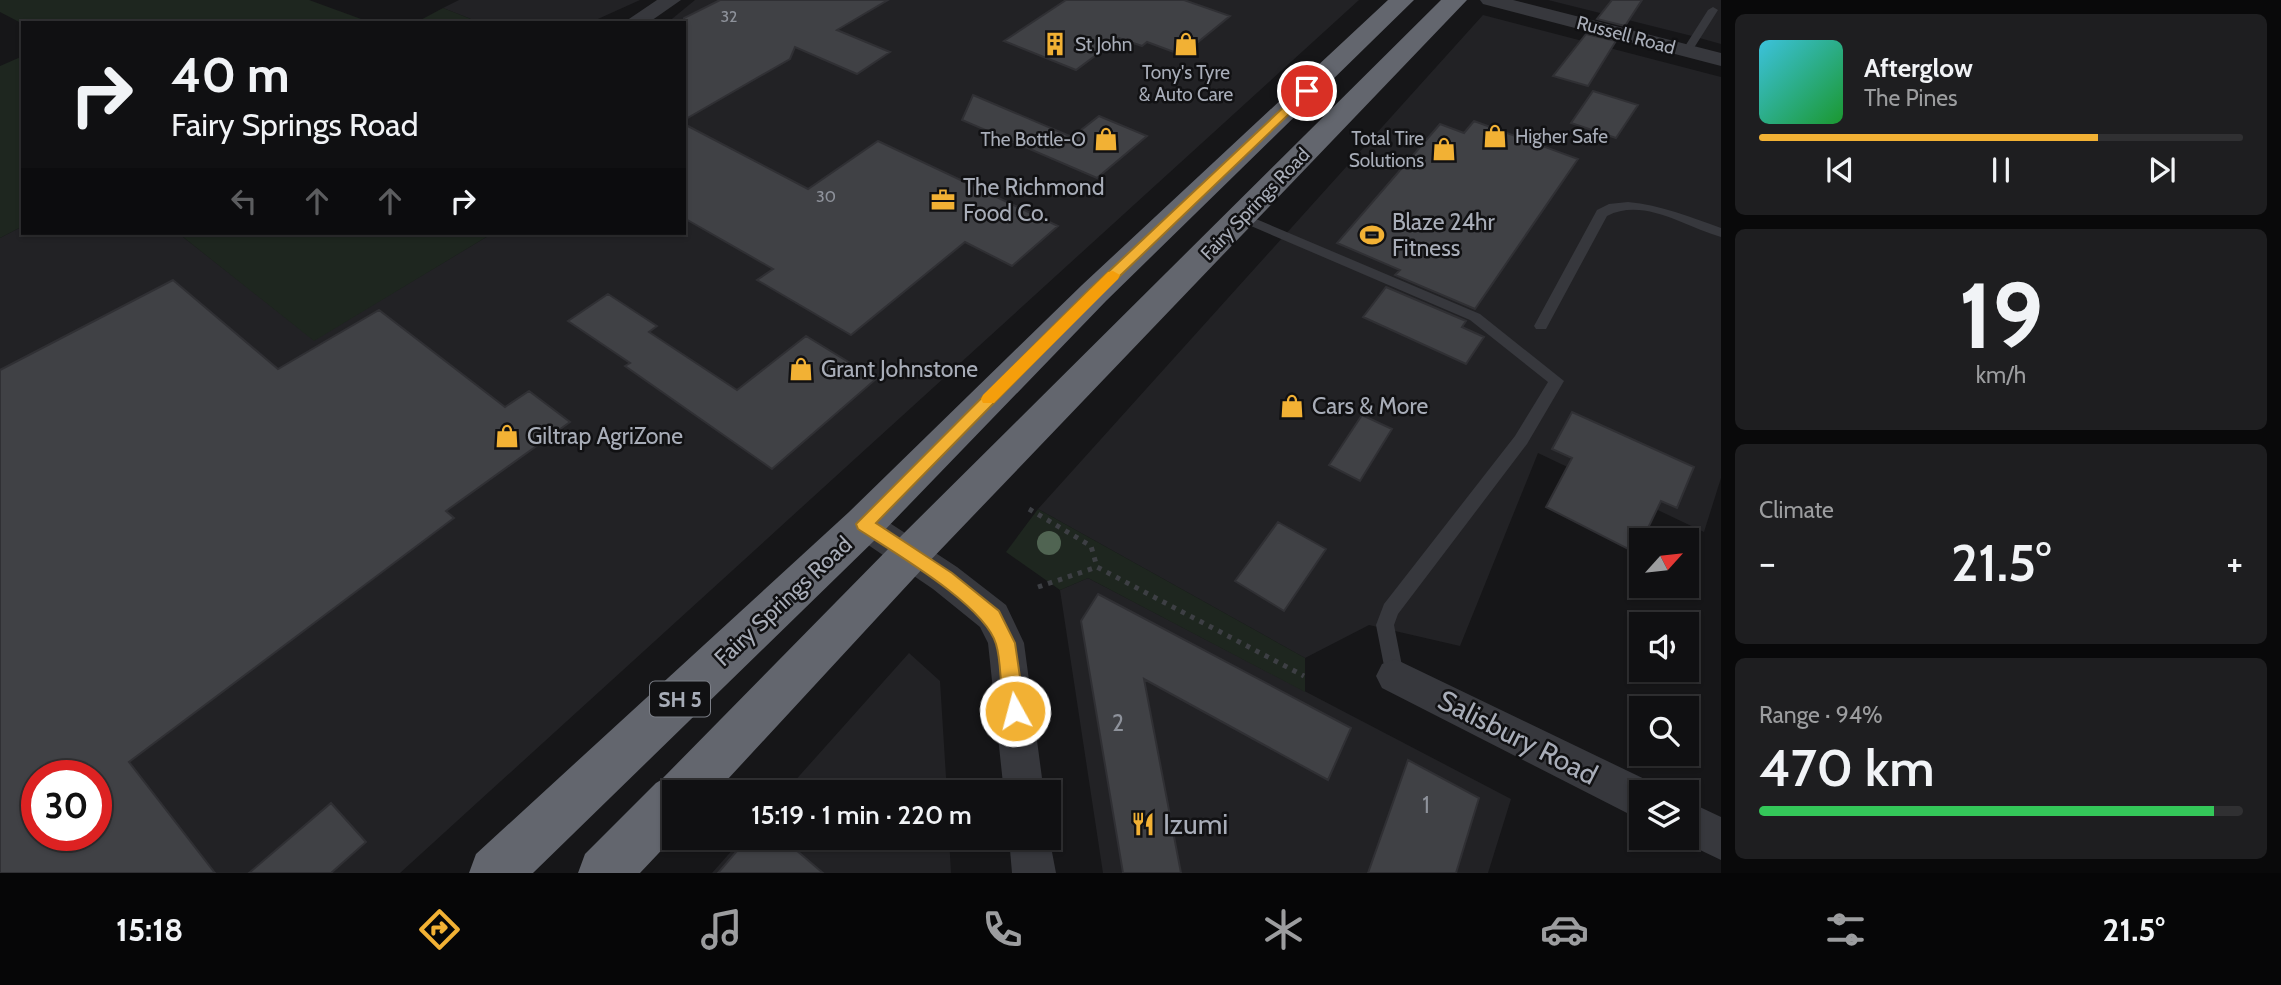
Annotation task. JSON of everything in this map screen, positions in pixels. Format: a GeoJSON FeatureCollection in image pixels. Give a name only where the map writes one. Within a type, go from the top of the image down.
{"type":"FeatureCollection","features":[{"type":"Feature","properties":{"kind":"highway","name":"Fairy Springs Road"},"geometry":{"type":"LineString","coordinates":[[495,873],[864,524],[1094,293],[1402,0]]}},
{"type":"Feature","properties":{"kind":"highway","name":"Fairy Springs Road"},"geometry":{"type":"LineString","coordinates":[[693,780],[910,554],[1455,0]]}},
{"type":"Feature","properties":{"kind":"highway"},"geometry":{"type":"LineString","coordinates":[[1094,293],[1143,318]]}},
{"type":"Feature","properties":{"kind":"highway"},"geometry":{"type":"LineString","coordinates":[[604,873],[662,813]]}},
{"type":"Feature","properties":{"kind":"street"},"geometry":{"type":"LineString","coordinates":[[637,21],[671,0]]}},
{"type":"Feature","properties":{"kind":"street","name":"Russell Road"},"geometry":{"type":"LineString","coordinates":[[1490,0],[1721,60]]}},
{"type":"Feature","properties":{"kind":"street"},"geometry":{"type":"LineString","coordinates":[[864,524],[910,554],[993,616],[1006,643],[1022,780]]}},
{"type":"Feature","properties":{"kind":"street","name":"Salisbury Road"},"geometry":{"type":"LineString","coordinates":[[1395,676],[1629,793]]}},
{"type":"Feature","properties":{"kind":"street"},"geometry":{"type":"LineString","coordinates":[[1699,828],[1721,839]]}},
{"type":"Feature","properties":{"kind":"street"},"geometry":{"type":"LineString","coordinates":[[1031,850],[1034,873]]}},
{"type":"Feature","properties":{"kind":"lane"},"geometry":{"type":"LineString","coordinates":[[1687,51],[1713,10]]}},
{"type":"Feature","properties":{"kind":"lane"},"geometry":{"type":"LineString","coordinates":[[1541,326],[1602,213],[1607,209],[1623,205],[1643,207],[1721,233]]}},
{"type":"Feature","properties":{"kind":"lane"},"geometry":{"type":"LineString","coordinates":[[1242,217],[1475,317],[1556,381],[1521,440],[1390,610],[1385,625],[1395,676]]}},
{"type":"Feature","properties":{"kind":"path"},"geometry":{"type":"LineString","coordinates":[[1029,509],[1091,547],[1097,567],[1304,676]]}},
{"type":"Feature","properties":{"kind":"path"},"geometry":{"type":"LineString","coordinates":[[1038,587],[1097,567]]}},
{"type":"Feature","properties":{"kind":"shaded area"},"geometry":{"type":"Polygon","coordinates":[[[0,0],[309,0],[367,21],[21,23],[0,12],[0,0]]]}},
{"type":"Feature","properties":{"kind":"shaded area"},"geometry":{"type":"Polygon","coordinates":[[[459,0],[640,0],[593,21],[476,21],[443,8],[459,0]]]}},
{"type":"Feature","properties":{"kind":"shaded area"},"geometry":{"type":"Polygon","coordinates":[[[695,0],[1359,0],[400,873],[0,873],[0,238],[21,227],[21,235],[181,235],[314,340],[490,235],[686,235],[686,21],[669,21],[695,0]]]}},
{"type":"Feature","properties":{"kind":"shaded area"},"geometry":{"type":"Polygon","coordinates":[[[1548,0],[1721,0],[1721,44],[1696,37],[1548,0]]]}},
{"type":"Feature","properties":{"kind":"shaded area"},"geometry":{"type":"Polygon","coordinates":[[[443,8],[476,21],[419,21],[443,8]]]}},
{"type":"Feature","properties":{"kind":"shaded area"},"geometry":{"type":"Polygon","coordinates":[[[1483,15],[1721,77],[1721,478],[1704,532],[1538,453],[1460,646],[1369,625],[1305,658],[1038,509],[1483,15]]]}},
{"type":"Feature","properties":{"kind":"shaded area"},"geometry":{"type":"Polygon","coordinates":[[[21,57],[21,227],[0,238],[0,66],[21,57]]]}},
{"type":"Feature","properties":{"kind":"shaded area"},"geometry":{"type":"Polygon","coordinates":[[[181,235],[490,235],[314,341],[181,235]]]}},
{"type":"Feature","properties":{"kind":"shaded area"},"geometry":{"type":"Polygon","coordinates":[[[1038,509],[1305,658],[1305,692],[1088,578],[1060,590],[1006,552],[1038,509]]]}},
{"type":"Feature","properties":{"kind":"shaded area"},"geometry":{"type":"Polygon","coordinates":[[[1088,578],[1511,799],[1488,873],[1103,873],[1060,590],[1088,578]]]}},
{"type":"Feature","properties":{"kind":"shaded area"},"geometry":{"type":"Polygon","coordinates":[[[909,653],[940,681],[946,780],[796,780],[909,653]]]}},
{"type":"Feature","properties":{"kind":"shaded area"},"geometry":{"type":"Polygon","coordinates":[[[732,850],[950,850],[951,873],[712,873],[732,850]]]}},
{"type":"Feature","properties":{"kind":"building"},"geometry":{"type":"Polygon","coordinates":[[[720,0],[888,0],[837,30],[890,52],[857,74],[795,47],[790,59],[686,119],[684,18],[720,0]]]}},
{"type":"Feature","properties":{"kind":"building"},"geometry":{"type":"Polygon","coordinates":[[[1066,0],[1184,0],[1230,16],[1182,55],[1147,42],[1142,46],[1119,38],[1076,70],[1004,41],[1066,0]]]}},
{"type":"Feature","properties":{"kind":"building"},"geometry":{"type":"Polygon","coordinates":[[[1612,0],[1642,0],[1625,26],[1597,19],[1612,0]]]}},
{"type":"Feature","properties":{"kind":"building"},"geometry":{"type":"Polygon","coordinates":[[[1586,34],[1616,41],[1588,86],[1553,76],[1586,34]]]}},
{"type":"Feature","properties":{"kind":"building"},"geometry":{"type":"Polygon","coordinates":[[[1593,91],[1638,105],[1616,138],[1571,123],[1593,91]]]}},
{"type":"Feature","properties":{"kind":"building"},"geometry":{"type":"Polygon","coordinates":[[[973,95],[1072,137],[1099,116],[1147,136],[1097,178],[962,120],[973,95]]]}},
{"type":"Feature","properties":{"kind":"building"},"geometry":{"type":"Polygon","coordinates":[[[1474,121],[1578,159],[1475,309],[1395,275],[1400,270],[1337,243],[1440,124],[1464,133],[1474,121]]]}},
{"type":"Feature","properties":{"kind":"building"},"geometry":{"type":"Polygon","coordinates":[[[686,125],[808,189],[878,141],[1058,226],[1012,266],[965,242],[851,335],[757,280],[773,269],[686,219],[686,125]]]}},
{"type":"Feature","properties":{"kind":"building"},"geometry":{"type":"Polygon","coordinates":[[[173,280],[278,369],[379,310],[505,407],[529,391],[570,422],[446,511],[454,518],[129,762],[215,873],[0,873],[0,370],[173,280]]]}},
{"type":"Feature","properties":{"kind":"building"},"geometry":{"type":"Polygon","coordinates":[[[1386,287],[1466,321],[1462,327],[1484,337],[1466,364],[1363,317],[1386,287]]]}},
{"type":"Feature","properties":{"kind":"building"},"geometry":{"type":"Polygon","coordinates":[[[608,294],[657,326],[649,332],[737,390],[806,336],[876,379],[772,469],[625,366],[630,363],[568,321],[608,294]]]}},
{"type":"Feature","properties":{"kind":"building"},"geometry":{"type":"Polygon","coordinates":[[[1572,412],[1694,467],[1677,508],[1661,501],[1648,528],[1629,528],[1629,549],[1546,507],[1572,458],[1552,449],[1572,412]]]}},
{"type":"Feature","properties":{"kind":"building"},"geometry":{"type":"Polygon","coordinates":[[[1362,415],[1392,429],[1360,481],[1329,465],[1362,415]]]}},
{"type":"Feature","properties":{"kind":"building"},"geometry":{"type":"Polygon","coordinates":[[[1278,522],[1326,549],[1284,611],[1235,581],[1278,522]]]}},
{"type":"Feature","properties":{"kind":"building"},"geometry":{"type":"Polygon","coordinates":[[[1098,594],[1351,728],[1328,780],[1144,679],[1181,873],[1123,873],[1081,621],[1098,594]]]}},
{"type":"Feature","properties":{"kind":"building"},"geometry":{"type":"Polygon","coordinates":[[[1408,760],[1479,798],[1456,873],[1368,873],[1408,760]]]}},
{"type":"Feature","properties":{"kind":"building"},"geometry":{"type":"Polygon","coordinates":[[[331,803],[366,842],[331,873],[249,873],[331,803]]]}},
{"type":"Feature","properties":{"kind":"building"},"geometry":{"type":"Polygon","coordinates":[[[738,850],[796,850],[823,873],[718,873],[738,850]]]}},
{"type":"Feature","properties":{"kind":"slow traffic"},"geometry":{"type":"LineString","coordinates":[[989,399],[1113,275]]}},
{"type":"Feature","properties":{"kind":"place","name":"St John"},"geometry":{"type":"Point","coordinates":[1055,44]}},
{"type":"Feature","properties":{"kind":"place","name":"Tony's Tyre & Auto Care"},"geometry":{"type":"Point","coordinates":[1186,44]}},
{"type":"Feature","properties":{"kind":"place","name":"Higher Safe"},"geometry":{"type":"Point","coordinates":[1495,136]}},
{"type":"Feature","properties":{"kind":"place","name":"The Bottle-O"},"geometry":{"type":"Point","coordinates":[1106,139]}},
{"type":"Feature","properties":{"kind":"place","name":"Total Tire Solutions"},"geometry":{"type":"Point","coordinates":[1444,149]}},
{"type":"Feature","properties":{"kind":"place","name":"The Richmond Food Co."},"geometry":{"type":"Point","coordinates":[943,200]}},
{"type":"Feature","properties":{"kind":"place","name":"Blaze 24hr Fitness"},"geometry":{"type":"Point","coordinates":[1372,235]}},
{"type":"Feature","properties":{"kind":"place","name":"Grant Johnstone"},"geometry":{"type":"Point","coordinates":[801,369]}},
{"type":"Feature","properties":{"kind":"place","name":"Cars & More"},"geometry":{"type":"Point","coordinates":[1292,406]}},
{"type":"Feature","properties":{"kind":"place","name":"Giltrap AgriZone"},"geometry":{"type":"Point","coordinates":[507,436]}},
{"type":"Feature","properties":{"kind":"place","name":"Izumi"},"geometry":{"type":"Point","coordinates":[1143,824]}},
{"type":"Feature","properties":{"kind":"route"},"geometry":{"type":"LineString","coordinates":[[1015,711],[1006,643],[993,616],[945,578],[864,524],[1094,293],[1307,91]]}}]}
